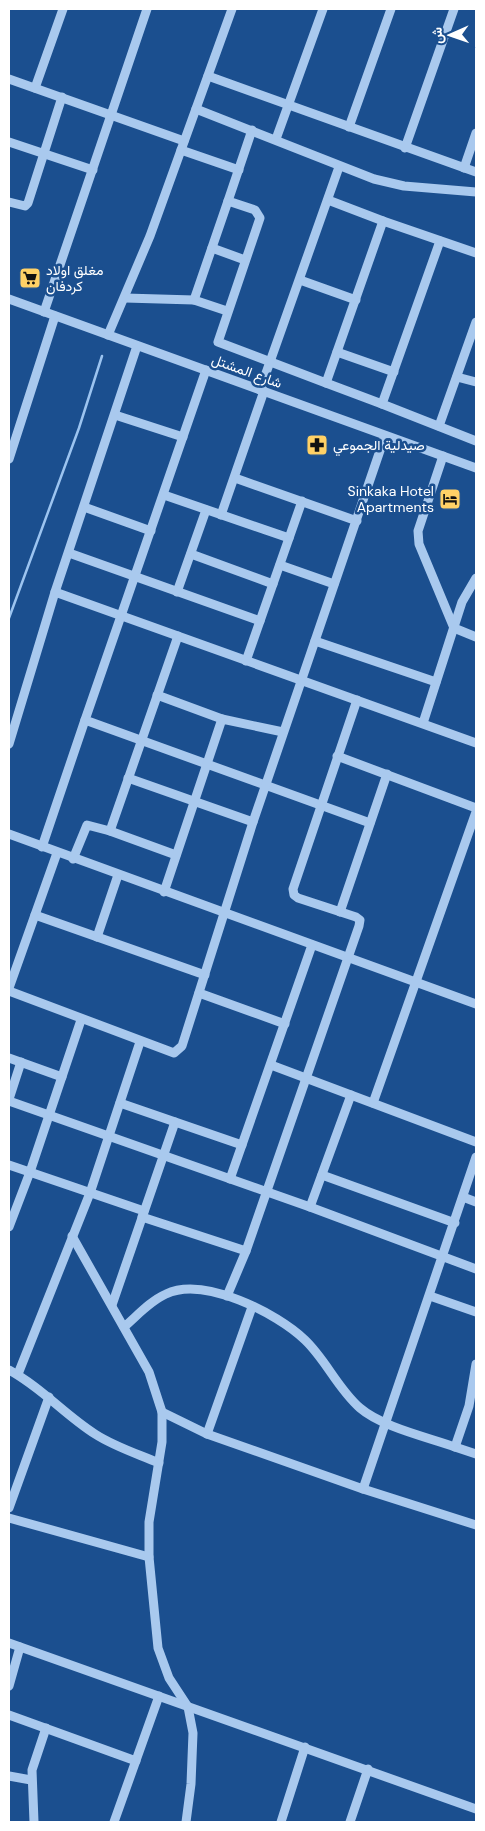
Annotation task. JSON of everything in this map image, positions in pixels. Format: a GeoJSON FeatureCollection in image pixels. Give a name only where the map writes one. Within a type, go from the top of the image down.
{"type":"FeatureCollection","features":[{"type":"Feature","properties":{"kind":"street"},"geometry":{"type":"LineString","coordinates":[[35,88],[63,9]]}},
{"type":"Feature","properties":{"kind":"street"},"geometry":{"type":"LineString","coordinates":[[44,312],[112,115],[146,9]]}},
{"type":"Feature","properties":{"kind":"street"},"geometry":{"type":"LineString","coordinates":[[108,335],[183,145],[232,9]]}},
{"type":"Feature","properties":{"kind":"street"},"geometry":{"type":"LineString","coordinates":[[276,139],[323,9]]}},
{"type":"Feature","properties":{"kind":"street"},"geometry":{"type":"LineString","coordinates":[[348,127],[391,9]]}},
{"type":"Feature","properties":{"kind":"street"},"geometry":{"type":"LineString","coordinates":[[405,148],[454,9]]}},
{"type":"Feature","properties":{"kind":"street"},"geometry":{"type":"LineString","coordinates":[[208,76],[476,172]]}},
{"type":"Feature","properties":{"kind":"street"},"geometry":{"type":"LineString","coordinates":[[9,90],[10,80],[35,88],[112,115],[239,170]]}},
{"type":"Feature","properties":{"kind":"street"},"geometry":{"type":"LineString","coordinates":[[9,202],[25,206],[62,98]]}},
{"type":"Feature","properties":{"kind":"street"},"geometry":{"type":"LineString","coordinates":[[196,108],[276,139],[339,167],[389,183],[476,192]]}},
{"type":"Feature","properties":{"kind":"street"},"geometry":{"type":"LineString","coordinates":[[194,300],[252,130]]}},
{"type":"Feature","properties":{"kind":"street"},"geometry":{"type":"LineString","coordinates":[[464,168],[476,136]]}},
{"type":"Feature","properties":{"kind":"street"},"geometry":{"type":"LineString","coordinates":[[9,142],[93,170]]}},
{"type":"Feature","properties":{"kind":"street"},"geometry":{"type":"LineString","coordinates":[[221,515],[270,362],[339,167]]}},
{"type":"Feature","properties":{"kind":"street"},"geometry":{"type":"LineString","coordinates":[[328,200],[476,253]]}},
{"type":"Feature","properties":{"kind":"street"},"geometry":{"type":"LineString","coordinates":[[228,201],[259,214],[260,218],[218,342],[476,441]]}},
{"type":"Feature","properties":{"kind":"street"},"geometry":{"type":"LineString","coordinates":[[326,382],[383,221]]}},
{"type":"Feature","properties":{"kind":"street"},"geometry":{"type":"LineString","coordinates":[[382,404],[440,241]]}},
{"type":"Feature","properties":{"kind":"street"},"geometry":{"type":"LineString","coordinates":[[212,248],[246,260]]}},
{"type":"Feature","properties":{"kind":"street"},"geometry":{"type":"LineString","coordinates":[[300,280],[356,300]]}},
{"type":"Feature","properties":{"kind":"street"},"geometry":{"type":"LineString","coordinates":[[124,298],[194,300],[227,311]]}},
{"type":"Feature","properties":{"kind":"street","name":"شارع المشتل"},"geometry":{"type":"LineString","coordinates":[[9,299],[476,468]]}},
{"type":"Feature","properties":{"kind":"street"},"geometry":{"type":"LineString","coordinates":[[9,459],[55,316]]}},
{"type":"Feature","properties":{"kind":"street"},"geometry":{"type":"LineString","coordinates":[[439,426],[476,322]]}},
{"type":"Feature","properties":{"kind":"street"},"geometry":{"type":"LineString","coordinates":[[9,744],[55,592],[137,346]]}},
{"type":"Feature","properties":{"kind":"street"},"geometry":{"type":"LineString","coordinates":[[337,352],[394,372]]}},
{"type":"Feature","properties":{"kind":"street"},"geometry":{"type":"LineString","coordinates":[[42,847],[206,370]]}},
{"type":"Feature","properties":{"kind":"street"},"geometry":{"type":"LineString","coordinates":[[457,377],[476,382]]}},
{"type":"Feature","properties":{"kind":"street"},"geometry":{"type":"LineString","coordinates":[[115,415],[183,437]]}},
{"type":"Feature","properties":{"kind":"street"},"geometry":{"type":"LineString","coordinates":[[57,853],[9,989],[81,1020],[140,1042],[174,1053],[178,1052],[182,1046],[206,975],[283,732],[385,436]]}},
{"type":"Feature","properties":{"kind":"street"},"geometry":{"type":"LineString","coordinates":[[443,456],[418,530],[418,538],[454,628],[476,637]]}},
{"type":"Feature","properties":{"kind":"street"},"geometry":{"type":"LineString","coordinates":[[234,478],[357,521]]}},
{"type":"Feature","properties":{"kind":"street"},"geometry":{"type":"LineString","coordinates":[[164,495],[289,538]]}},
{"type":"Feature","properties":{"kind":"street"},"geometry":{"type":"LineString","coordinates":[[246,661],[302,502]]}},
{"type":"Feature","properties":{"kind":"street"},"geometry":{"type":"LineString","coordinates":[[84,508],[151,531]]}},
{"type":"Feature","properties":{"kind":"street"},"geometry":{"type":"LineString","coordinates":[[177,592],[206,510]]}},
{"type":"Feature","properties":{"kind":"street"},"geometry":{"type":"LineString","coordinates":[[69,553],[260,621]]}},
{"type":"Feature","properties":{"kind":"street"},"geometry":{"type":"LineString","coordinates":[[190,554],[274,584]]}},
{"type":"Feature","properties":{"kind":"street"},"geometry":{"type":"LineString","coordinates":[[280,565],[334,584]]}},
{"type":"Feature","properties":{"kind":"street"},"geometry":{"type":"LineString","coordinates":[[423,723],[462,602],[476,578]]}},
{"type":"Feature","properties":{"kind":"street"},"geometry":{"type":"LineString","coordinates":[[55,592],[476,743]]}},
{"type":"Feature","properties":{"kind":"street"},"geometry":{"type":"LineString","coordinates":[[110,831],[178,636]]}},
{"type":"Feature","properties":{"kind":"street"},"geometry":{"type":"LineString","coordinates":[[315,641],[436,682]]}},
{"type":"Feature","properties":{"kind":"street"},"geometry":{"type":"LineString","coordinates":[[157,695],[222,719],[283,732]]}},
{"type":"Feature","properties":{"kind":"street"},"geometry":{"type":"LineString","coordinates":[[227,1296],[246,1251],[305,1078],[349,959],[360,920],[294,895],[293,889],[357,700]]}},
{"type":"Feature","properties":{"kind":"street"},"geometry":{"type":"LineString","coordinates":[[164,892],[222,719]]}},
{"type":"Feature","properties":{"kind":"street"},"geometry":{"type":"LineString","coordinates":[[85,720],[370,823]]}},
{"type":"Feature","properties":{"kind":"street"},"geometry":{"type":"LineString","coordinates":[[337,756],[476,808]]}},
{"type":"Feature","properties":{"kind":"street"},"geometry":{"type":"LineString","coordinates":[[340,912],[387,774]]}},
{"type":"Feature","properties":{"kind":"street"},"geometry":{"type":"LineString","coordinates":[[128,778],[253,822]]}},
{"type":"Feature","properties":{"kind":"street"},"geometry":{"type":"LineString","coordinates":[[373,1103],[476,812]]}},
{"type":"Feature","properties":{"kind":"street"},"geometry":{"type":"LineString","coordinates":[[73,859],[87,825],[110,831],[176,856]]}},
{"type":"Feature","properties":{"kind":"street"},"geometry":{"type":"LineString","coordinates":[[9,834],[118,876],[476,1004]]}},
{"type":"Feature","properties":{"kind":"street"},"geometry":{"type":"LineString","coordinates":[[97,937],[118,876]]}},
{"type":"Feature","properties":{"kind":"street"},"geometry":{"type":"LineString","coordinates":[[35,915],[206,975]]}},
{"type":"Feature","properties":{"kind":"street"},"geometry":{"type":"LineString","coordinates":[[230,1178],[312,945]]}},
{"type":"Feature","properties":{"kind":"street"},"geometry":{"type":"LineString","coordinates":[[200,993],[285,1024]]}},
{"type":"Feature","properties":{"kind":"street"},"geometry":{"type":"LineString","coordinates":[[9,1227],[50,1116],[81,1020]]}},
{"type":"Feature","properties":{"kind":"street"},"geometry":{"type":"LineString","coordinates":[[18,1374],[90,1193],[140,1042]]}},
{"type":"Feature","properties":{"kind":"street"},"geometry":{"type":"LineString","coordinates":[[9,1058],[62,1078]]}},
{"type":"Feature","properties":{"kind":"street"},"geometry":{"type":"LineString","coordinates":[[21,1062],[9,1100],[310,1206],[476,1269]]}},
{"type":"Feature","properties":{"kind":"street"},"geometry":{"type":"LineString","coordinates":[[270,1065],[476,1142]]}},
{"type":"Feature","properties":{"kind":"street"},"geometry":{"type":"LineString","coordinates":[[310,1206],[351,1095]]}},
{"type":"Feature","properties":{"kind":"street"},"geometry":{"type":"LineString","coordinates":[[120,1103],[242,1145]]}},
{"type":"Feature","properties":{"kind":"street"},"geometry":{"type":"LineString","coordinates":[[112,1305],[175,1122]]}},
{"type":"Feature","properties":{"kind":"street"},"geometry":{"type":"LineString","coordinates":[[363,1489],[464,1197],[476,1157]]}},
{"type":"Feature","properties":{"kind":"street"},"geometry":{"type":"LineString","coordinates":[[9,1165],[246,1251]]}},
{"type":"Feature","properties":{"kind":"street"},"geometry":{"type":"LineString","coordinates":[[322,1175],[455,1223]]}},
{"type":"Feature","properties":{"kind":"street"},"geometry":{"type":"LineString","coordinates":[[464,1197],[476,1202]]}},
{"type":"Feature","properties":{"kind":"street"},"geometry":{"type":"LineString","coordinates":[[72,1236],[155,1385],[162,1412],[163,1434],[151,1501],[149,1557],[158,1648],[169,1678],[188,1707],[194,1733],[194,1752],[186,1822]]}},
{"type":"Feature","properties":{"kind":"street"},"geometry":{"type":"LineString","coordinates":[[124,1327],[152,1303],[176,1290],[208,1290],[227,1296],[280,1322],[305,1340],[349,1398],[370,1415],[476,1454]]}},
{"type":"Feature","properties":{"kind":"street"},"geometry":{"type":"LineString","coordinates":[[430,1296],[476,1312]]}},
{"type":"Feature","properties":{"kind":"street"},"geometry":{"type":"LineString","coordinates":[[207,1434],[252,1307]]}},
{"type":"Feature","properties":{"kind":"street"},"geometry":{"type":"LineString","coordinates":[[455,1447],[472,1408],[476,1364]]}},
{"type":"Feature","properties":{"kind":"street"},"geometry":{"type":"LineString","coordinates":[[9,1370],[18,1374],[101,1438],[159,1463]]}},
{"type":"Feature","properties":{"kind":"street"},"geometry":{"type":"LineString","coordinates":[[9,1508],[49,1397]]}},
{"type":"Feature","properties":{"kind":"street"},"geometry":{"type":"LineString","coordinates":[[162,1412],[207,1434],[363,1489],[476,1525]]}},
{"type":"Feature","properties":{"kind":"street"},"geometry":{"type":"LineString","coordinates":[[9,1518],[149,1557]]}},
{"type":"Feature","properties":{"kind":"street"},"geometry":{"type":"LineString","coordinates":[[9,1643],[368,1769],[476,1809]]}},
{"type":"Feature","properties":{"kind":"street"},"geometry":{"type":"LineString","coordinates":[[9,1686],[20,1647]]}},
{"type":"Feature","properties":{"kind":"street"},"geometry":{"type":"LineString","coordinates":[[114,1822],[159,1696]]}},
{"type":"Feature","properties":{"kind":"street"},"geometry":{"type":"LineString","coordinates":[[9,1715],[136,1761]]}},
{"type":"Feature","properties":{"kind":"street"},"geometry":{"type":"LineString","coordinates":[[34,1822],[35,1801],[31,1780],[32,1770],[46,1728]]}},
{"type":"Feature","properties":{"kind":"street"},"geometry":{"type":"LineString","coordinates":[[281,1822],[305,1747]]}},
{"type":"Feature","properties":{"kind":"street"},"geometry":{"type":"LineString","coordinates":[[350,1822],[368,1769]]}},
{"type":"Feature","properties":{"kind":"street"},"geometry":{"type":"LineString","coordinates":[[9,1776],[31,1780]]}},
{"type":"Feature","properties":{"kind":"waterway"},"geometry":{"type":"LineString","coordinates":[[9,618],[79,428],[102,356]]}},
{"type":"Feature","properties":{"kind":"place","name":"مغلق اولاد كردفان"},"geometry":{"type":"Point","coordinates":[30,278]}},
{"type":"Feature","properties":{"kind":"place","name":"صيدلية الجموعي"},"geometry":{"type":"Point","coordinates":[317,445]}},
{"type":"Feature","properties":{"kind":"place","name":"Sinkaka Hotel Apartments"},"geometry":{"type":"Point","coordinates":[450,499]}}]}
